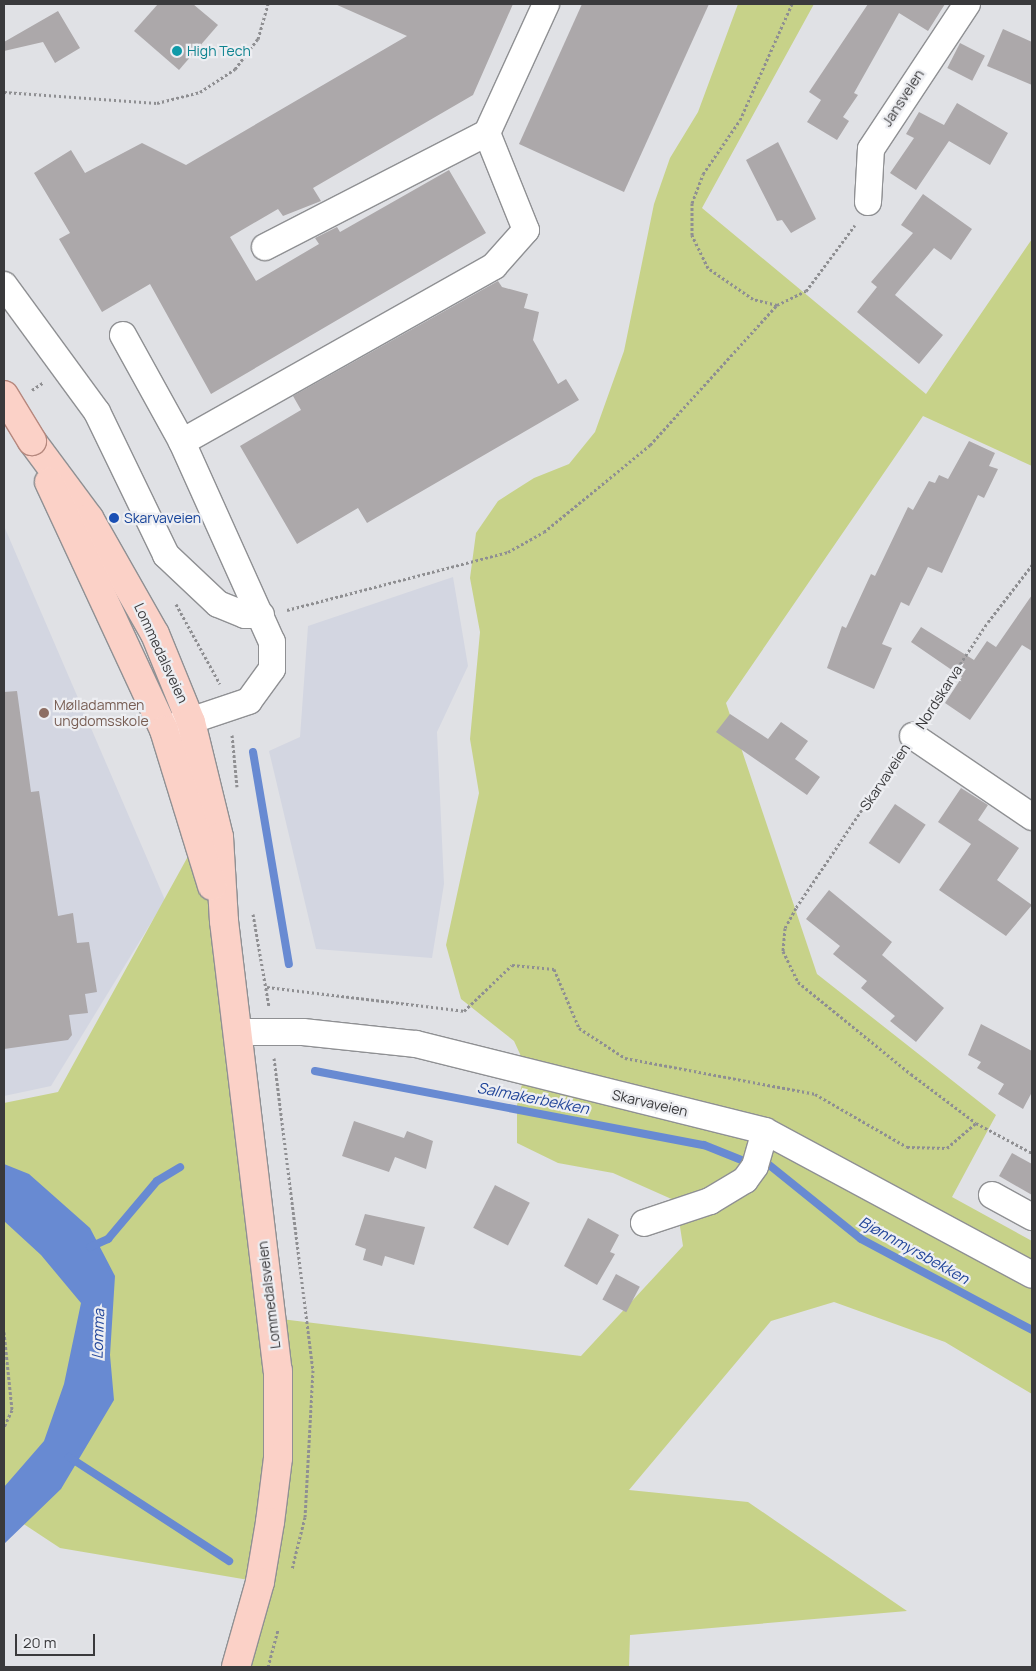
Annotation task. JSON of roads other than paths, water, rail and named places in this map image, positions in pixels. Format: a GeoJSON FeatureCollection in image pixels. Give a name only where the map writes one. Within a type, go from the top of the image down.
{"type":"FeatureCollection","features":[{"type":"Feature","properties":{"kind":"main road","name":"Lommedalsveien"},"geometry":{"type":"LineString","coordinates":[[4,395],[32,441],[89,518],[128,582],[176,678],[192,722],[219,837],[224,921],[274,1327],[279,1417],[270,1522],[260,1582],[236,1667]]}},
{"type":"Feature","properties":{"kind":"main road","name":"Lommedalsveien"},"geometry":{"type":"LineString","coordinates":[[32,441],[164,730],[224,921]]}},
{"type":"Feature","properties":{"kind":"street"},"geometry":{"type":"LineString","coordinates":[[265,247],[487,133],[546,4]]}},
{"type":"Feature","properties":{"kind":"street","name":"Jansveien"},"geometry":{"type":"LineString","coordinates":[[868,202],[872,149],[966,4]]}},
{"type":"Feature","properties":{"kind":"street"},"geometry":{"type":"LineString","coordinates":[[182,442],[494,266],[526,230],[487,133]]}},
{"type":"Feature","properties":{"kind":"street"},"geometry":{"type":"LineString","coordinates":[[4,285],[97,412],[166,555],[218,604],[245,615],[261,615]]}},
{"type":"Feature","properties":{"kind":"street"},"geometry":{"type":"LineString","coordinates":[[124,335],[182,442],[272,642],[272,669],[261,689],[230,710],[164,730]]}},
{"type":"Feature","properties":{"kind":"street","name":"Nordskarva"},"geometry":{"type":"LineString","coordinates":[[913,736],[1032,818]]}},
{"type":"Feature","properties":{"kind":"street","name":"Skarvaveien"},"geometry":{"type":"LineString","coordinates":[[237,1032],[295,1032],[416,1044],[765,1132],[852,1174],[1032,1275]]}},
{"type":"Feature","properties":{"kind":"street"},"geometry":{"type":"LineString","coordinates":[[644,1223],[710,1201],[745,1180],[755,1166],[765,1132]]}},
{"type":"Feature","properties":{"kind":"street"},"geometry":{"type":"LineString","coordinates":[[992,1195],[1032,1217]]}},
{"type":"Feature","properties":{"kind":"water","name":"Lomma"},"geometry":{"type":"Polygon","coordinates":[[[4,1164],[29,1174],[90,1228],[115,1276],[110,1355],[114,1400],[61,1489],[4,1544],[4,1487],[44,1441],[64,1384],[81,1303],[41,1255],[4,1221],[4,1164]]]}},
{"type":"Feature","properties":{"kind":"waterway"},"geometry":{"type":"LineString","coordinates":[[253,752],[289,964]]}},
{"type":"Feature","properties":{"kind":"waterway","name":"Salmakerbekken"},"geometry":{"type":"LineString","coordinates":[[315,1071],[704,1145],[744,1161]]}},
{"type":"Feature","properties":{"kind":"waterway","name":"Bjønnmyrsbekken"},"geometry":{"type":"LineString","coordinates":[[768,1164],[861,1239],[1032,1330]]}},
{"type":"Feature","properties":{"kind":"waterway","name":"Salmakerbekken"},"geometry":{"type":"LineString","coordinates":[[90,1247],[108,1239],[157,1181],[180,1167]]}},
{"type":"Feature","properties":{"kind":"waterway"},"geometry":{"type":"LineString","coordinates":[[69,1457],[229,1561]]}},
{"type":"Feature","properties":{"kind":"place","name":"High Tech"},"geometry":{"type":"Point","coordinates":[177,51]}},
{"type":"Feature","properties":{"kind":"place","name":"Skarvaveien"},"geometry":{"type":"Point","coordinates":[114,518]}},
{"type":"Feature","properties":{"kind":"place","name":"Mølladammen ungdomsskole"},"geometry":{"type":"Point","coordinates":[44,713]}}]}
